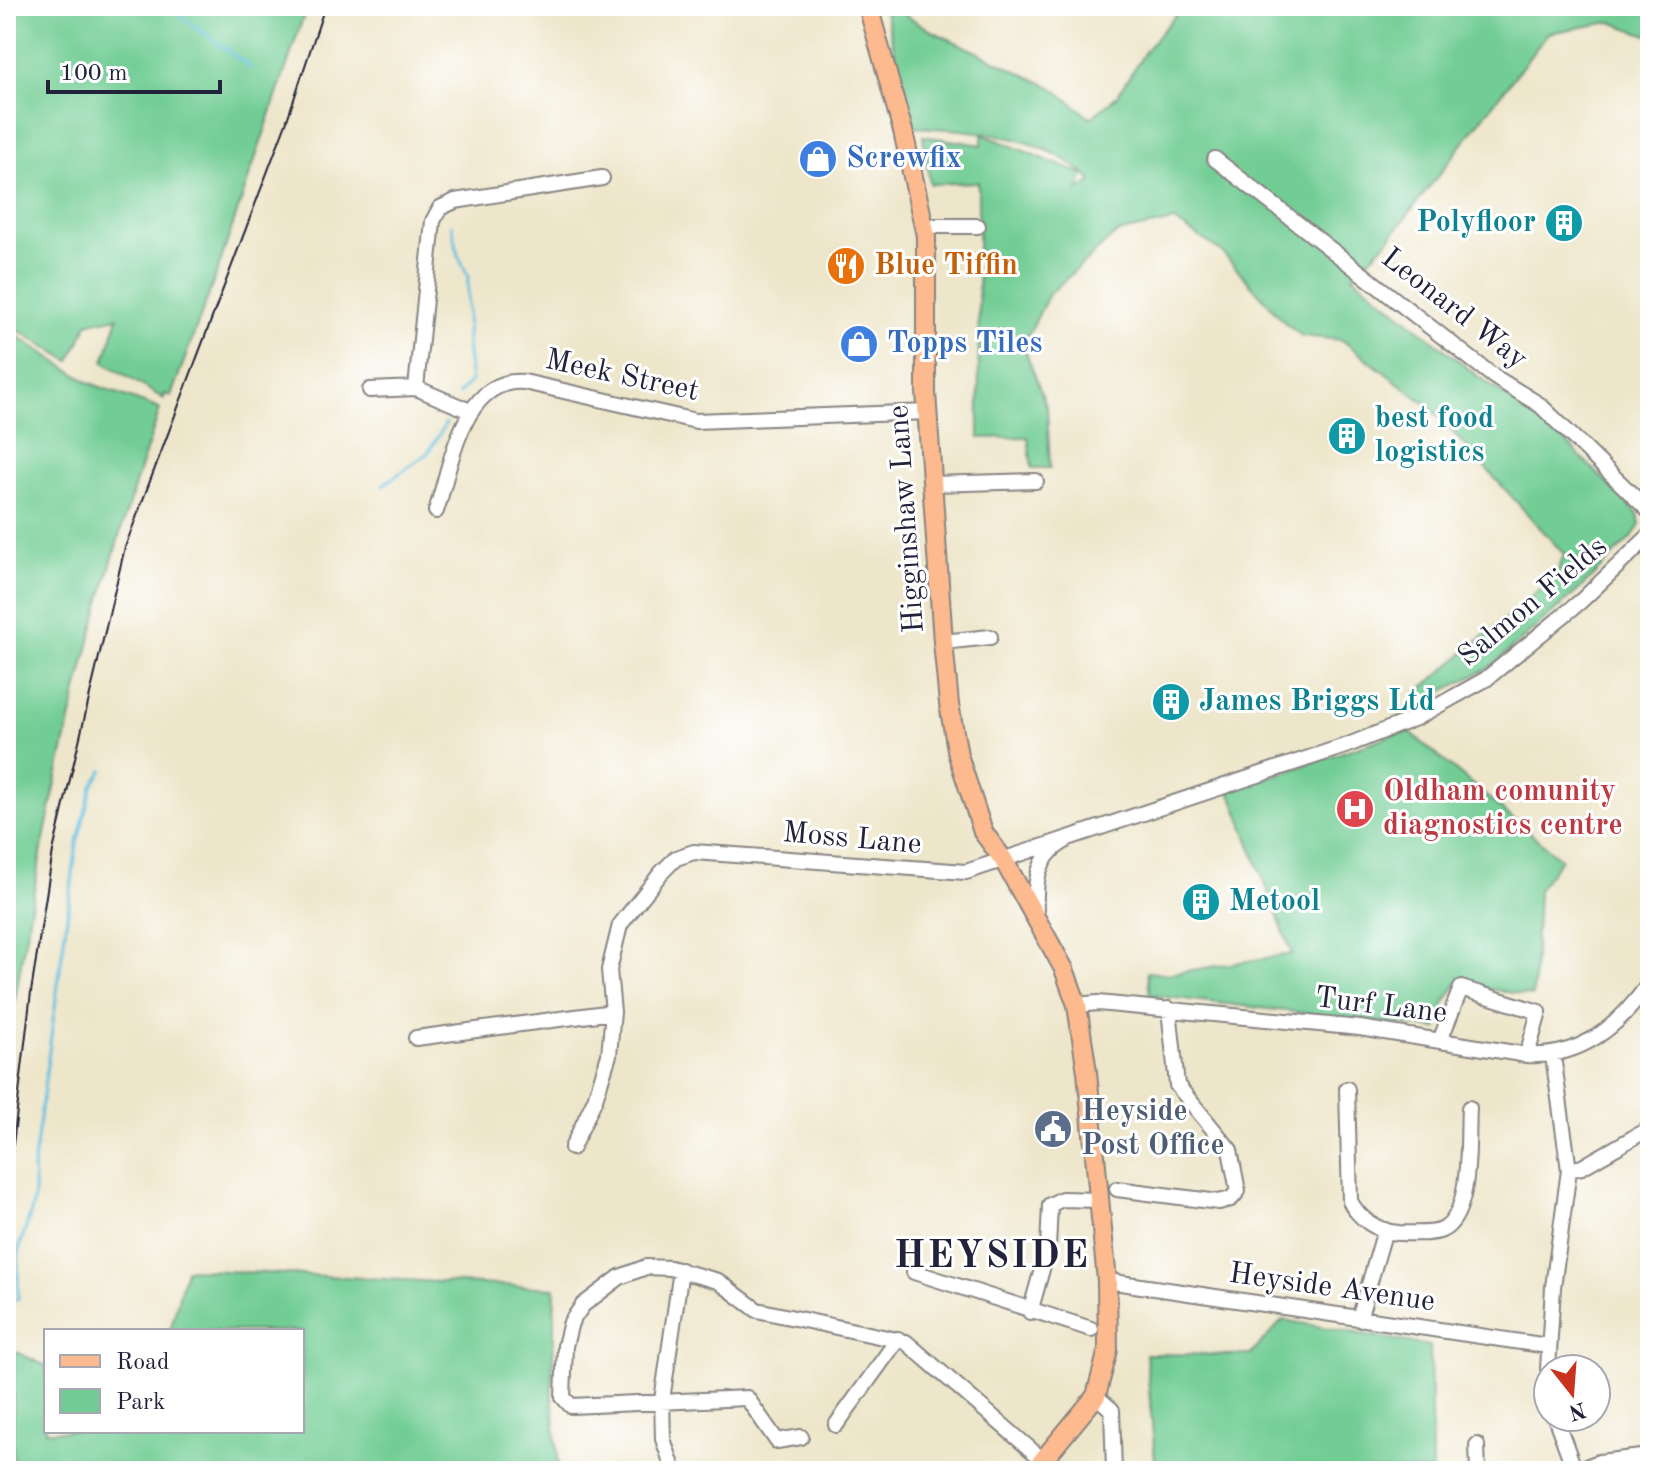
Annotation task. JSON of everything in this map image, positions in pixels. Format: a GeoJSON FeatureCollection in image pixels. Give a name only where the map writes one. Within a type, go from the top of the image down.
{"type":"FeatureCollection","features":[{"type":"Feature","properties":{"kind":"main road","name":"Higginshaw Lane"},"geometry":{"type":"LineString","coordinates":[[868,6],[903,131],[924,226],[932,484],[943,642],[958,755],[983,832],[1003,859],[1064,969],[1077,1005]]}},
{"type":"Feature","properties":{"kind":"main road"},"geometry":{"type":"LineString","coordinates":[[1039,1466],[1096,1396],[1108,1350],[1107,1281],[1077,1005]]}},
{"type":"Feature","properties":{"kind":"street","name":"Leonard Way"},"geometry":{"type":"LineString","coordinates":[[1215,159],[1493,376],[1540,405],[1650,512]]}},
{"type":"Feature","properties":{"kind":"street"},"geometry":{"type":"LineString","coordinates":[[416,388],[433,221],[440,208],[455,201],[602,178]]}},
{"type":"Feature","properties":{"kind":"street"},"geometry":{"type":"LineString","coordinates":[[924,226],[978,226]]}},
{"type":"Feature","properties":{"kind":"street","name":"Meek Street"},"geometry":{"type":"LineString","coordinates":[[470,411],[486,392],[518,382],[696,421],[928,412]]}},
{"type":"Feature","properties":{"kind":"street"},"geometry":{"type":"LineString","coordinates":[[370,390],[416,388],[470,411],[436,511]]}},
{"type":"Feature","properties":{"kind":"street"},"geometry":{"type":"LineString","coordinates":[[932,484],[1036,481]]}},
{"type":"Feature","properties":{"kind":"street","name":"Salmon Fields"},"geometry":{"type":"LineString","coordinates":[[1003,859],[1348,745],[1416,718],[1486,679],[1581,601],[1650,535]]}},
{"type":"Feature","properties":{"kind":"street"},"geometry":{"type":"LineString","coordinates":[[943,642],[990,637]]}},
{"type":"Feature","properties":{"kind":"street","name":"Salmon Fields"},"geometry":{"type":"LineString","coordinates":[[983,832],[1011,847],[1045,844]]}},
{"type":"Feature","properties":{"kind":"street","name":"Salmon Fields"},"geometry":{"type":"LineString","coordinates":[[1036,918],[1035,879],[1043,860],[1057,846],[1083,832]]}},
{"type":"Feature","properties":{"kind":"street","name":"Moss Lane"},"geometry":{"type":"LineString","coordinates":[[613,1012],[609,970],[612,946],[620,925],[676,858],[694,852],[937,872],[966,872],[1003,859]]}},
{"type":"Feature","properties":{"kind":"street","name":"Turf Lane"},"geometry":{"type":"LineString","coordinates":[[1077,1005],[1098,1003],[1169,1009],[1441,1038],[1527,1055],[1553,1056],[1595,1040],[1637,1000],[1650,982]]}},
{"type":"Feature","properties":{"kind":"street"},"geometry":{"type":"LineString","coordinates":[[1441,1038],[1461,988],[1539,1012],[1527,1055]]}},
{"type":"Feature","properties":{"kind":"street"},"geometry":{"type":"LineString","coordinates":[[1117,1189],[1219,1202],[1231,1199],[1238,1191],[1230,1150],[1177,1085],[1169,1009]]}},
{"type":"Feature","properties":{"kind":"street"},"geometry":{"type":"LineString","coordinates":[[416,1038],[613,1012],[604,1073],[572,1148]]}},
{"type":"Feature","properties":{"kind":"street"},"geometry":{"type":"LineString","coordinates":[[1548,1353],[1569,1170],[1553,1056]]}},
{"type":"Feature","properties":{"kind":"street"},"geometry":{"type":"LineString","coordinates":[[1347,1089],[1350,1201],[1357,1214],[1385,1230],[1437,1231],[1455,1218],[1464,1196],[1469,1108]]}},
{"type":"Feature","properties":{"kind":"street"},"geometry":{"type":"LineString","coordinates":[[1569,1170],[1582,1167],[1650,1128]]}},
{"type":"Feature","properties":{"kind":"street"},"geometry":{"type":"LineString","coordinates":[[1030,1312],[1048,1248],[1050,1205],[1062,1199],[1099,1200]]}},
{"type":"Feature","properties":{"kind":"street"},"geometry":{"type":"LineString","coordinates":[[1359,1319],[1385,1230]]}},
{"type":"Feature","properties":{"kind":"street"},"geometry":{"type":"LineString","coordinates":[[801,1437],[777,1441],[747,1398],[571,1406],[563,1397],[565,1346],[571,1322],[583,1305],[620,1277],[646,1267],[681,1270],[718,1281],[757,1310],[906,1342],[1039,1466]]}},
{"type":"Feature","properties":{"kind":"street"},"geometry":{"type":"LineString","coordinates":[[674,1471],[663,1439],[662,1400],[681,1270]]}},
{"type":"Feature","properties":{"kind":"street"},"geometry":{"type":"LineString","coordinates":[[914,1272],[1030,1312],[1091,1329]]}},
{"type":"Feature","properties":{"kind":"street","name":"Heyside Avenue"},"geometry":{"type":"LineString","coordinates":[[1107,1281],[1548,1346]]}},
{"type":"Feature","properties":{"kind":"street"},"geometry":{"type":"LineString","coordinates":[[836,1425],[898,1339]]}},
{"type":"Feature","properties":{"kind":"street"},"geometry":{"type":"LineString","coordinates":[[1096,1396],[1112,1410],[1114,1471]]}},
{"type":"Feature","properties":{"kind":"street"},"geometry":{"type":"LineString","coordinates":[[1561,1433],[1575,1471],[1599,1462],[1650,1456]]}},
{"type":"Feature","properties":{"kind":"street"},"geometry":{"type":"LineString","coordinates":[[1477,1445],[1478,1471]]}},
{"type":"Feature","properties":{"kind":"green space"},"geometry":{"type":"Polygon","coordinates":[[[6,6],[307,6],[217,272],[171,396],[164,394],[164,399],[104,362],[118,317],[88,323],[70,361],[6,323],[6,6]]]}},
{"type":"Feature","properties":{"kind":"green space"},"geometry":{"type":"Polygon","coordinates":[[[891,6],[930,30],[1053,88],[1091,118],[1117,96],[1146,50],[1183,6],[1650,6],[1650,36],[1611,22],[1548,33],[1389,239],[1353,276],[1475,374],[1559,435],[1638,514],[1640,525],[1632,537],[1580,589],[1489,668],[1428,699],[1415,694],[1556,576],[1564,554],[1430,407],[1342,340],[1302,336],[1286,324],[1221,251],[1174,221],[1117,233],[1049,294],[1023,345],[1047,408],[1050,468],[1032,468],[1028,437],[979,438],[978,182],[930,184],[923,136],[982,145],[982,134],[1084,175],[1078,191],[1092,181],[1073,165],[1031,144],[985,133],[913,127],[884,7],[891,6]]]}},
{"type":"Feature","properties":{"kind":"green space"},"geometry":{"type":"Polygon","coordinates":[[[9,331],[90,383],[160,409],[110,568],[68,730],[33,894],[6,1059],[6,335],[9,331]]]}},
{"type":"Feature","properties":{"kind":"green space"},"geometry":{"type":"Polygon","coordinates":[[[1407,730],[1561,859],[1538,890],[1533,996],[1457,984],[1445,1002],[1438,1029],[1150,995],[1147,972],[1168,974],[1292,954],[1230,791],[1407,730]]]}},
{"type":"Feature","properties":{"kind":"green space"},"geometry":{"type":"Polygon","coordinates":[[[186,1269],[555,1288],[552,1394],[559,1471],[13,1471],[14,1351],[44,1365],[44,1433],[304,1433],[304,1329],[171,1329],[186,1269]]]}},
{"type":"Feature","properties":{"kind":"green space"},"geometry":{"type":"Polygon","coordinates":[[[1283,1320],[1430,1346],[1432,1471],[1156,1471],[1146,1354],[1250,1355],[1283,1320]]]}},
{"type":"Feature","properties":{"kind":"waterway"},"geometry":{"type":"LineString","coordinates":[[168,6],[251,68]]}},
{"type":"Feature","properties":{"kind":"waterway"},"geometry":{"type":"LineString","coordinates":[[452,225],[458,255],[468,276],[467,344],[471,381],[459,394]]}},
{"type":"Feature","properties":{"kind":"waterway"},"geometry":{"type":"LineString","coordinates":[[383,485],[428,453],[446,423]]}},
{"type":"Feature","properties":{"kind":"waterway"},"geometry":{"type":"LineString","coordinates":[[12,1300],[18,1299],[19,1248],[34,1199],[33,1169],[77,844],[92,786],[103,770]]}},
{"type":"Feature","properties":{"kind":"tram line"},"geometry":{"type":"LineString","coordinates":[[6,1204],[31,992],[53,851],[125,547],[286,123],[325,6]]}},
{"type":"Feature","properties":{"kind":"place","name":"Screwfix"},"geometry":{"type":"Point","coordinates":[818,159]}},
{"type":"Feature","properties":{"kind":"place","name":"Polyfloor"},"geometry":{"type":"Point","coordinates":[1564,223]}},
{"type":"Feature","properties":{"kind":"place","name":"Blue Tiffin"},"geometry":{"type":"Point","coordinates":[846,266]}},
{"type":"Feature","properties":{"kind":"place","name":"Topps Tiles"},"geometry":{"type":"Point","coordinates":[859,344]}},
{"type":"Feature","properties":{"kind":"place","name":"best food logistics"},"geometry":{"type":"Point","coordinates":[1347,436]}},
{"type":"Feature","properties":{"kind":"place","name":"James Briggs Ltd"},"geometry":{"type":"Point","coordinates":[1171,702]}},
{"type":"Feature","properties":{"kind":"place","name":"Oldham comunity diagnostics centre"},"geometry":{"type":"Point","coordinates":[1355,809]}},
{"type":"Feature","properties":{"kind":"place","name":"Metool"},"geometry":{"type":"Point","coordinates":[1201,902]}},
{"type":"Feature","properties":{"kind":"place","name":"Heyside Post Office"},"geometry":{"type":"Point","coordinates":[1053,1129]}},
{"type":"Feature","properties":{"kind":"district","name":"HEYSIDE"},"geometry":{"type":"Point","coordinates":[992,1257]}}]}
